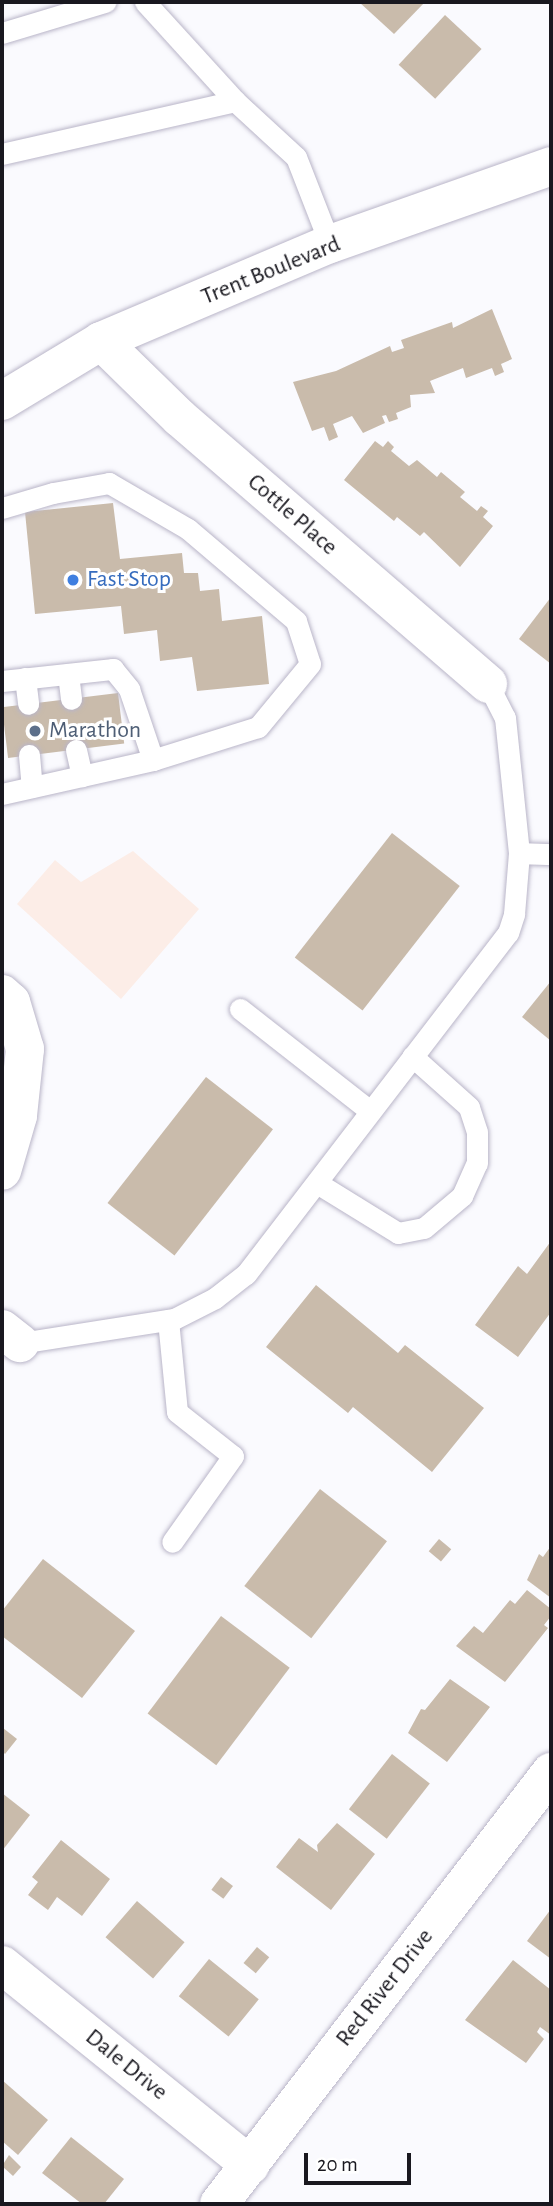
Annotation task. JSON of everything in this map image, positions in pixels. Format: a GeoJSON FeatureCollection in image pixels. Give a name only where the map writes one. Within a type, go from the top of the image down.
{"type":"FeatureCollection","features":[{"type":"Feature","properties":{"kind":"street","name":"Trent Boulevard"},"geometry":{"type":"LineString","coordinates":[[2,401],[101,341],[330,244],[551,166]]}},
{"type":"Feature","properties":{"kind":"street","name":"Cottle Place"},"geometry":{"type":"LineString","coordinates":[[101,341],[180,418],[488,684]]}},
{"type":"Feature","properties":{"kind":"street"},"geometry":{"type":"LineString","coordinates":[[2,994],[11,1002],[25,1049],[18,1116],[2,1171]]}},
{"type":"Feature","properties":{"kind":"street","name":"Red River Drive"},"geometry":{"type":"LineString","coordinates":[[219,2204],[551,1772]]}},
{"type":"Feature","properties":{"kind":"street","name":"Dale Drive"},"geometry":{"type":"LineString","coordinates":[[2,1965],[250,2165]]}},
{"type":"Feature","properties":{"kind":"lane"},"geometry":{"type":"LineString","coordinates":[[2,33],[105,2]]}},
{"type":"Feature","properties":{"kind":"lane"},"geometry":{"type":"LineString","coordinates":[[145,2],[235,101],[296,157],[330,244]]}},
{"type":"Feature","properties":{"kind":"lane"},"geometry":{"type":"LineString","coordinates":[[2,154],[235,101]]}},
{"type":"Feature","properties":{"kind":"lane"},"geometry":{"type":"LineString","coordinates":[[2,508],[53,493],[109,483],[188,529],[296,621],[310,664],[258,727],[153,760],[2,794]]}},
{"type":"Feature","properties":{"kind":"lane"},"geometry":{"type":"LineString","coordinates":[[2,681],[113,669],[128,688],[153,760]]}},
{"type":"Feature","properties":{"kind":"lane"},"geometry":{"type":"LineString","coordinates":[[68,674],[71,699]]}},
{"type":"Feature","properties":{"kind":"lane"},"geometry":{"type":"LineString","coordinates":[[25,678],[28,704]]}},
{"type":"Feature","properties":{"kind":"lane"},"geometry":{"type":"LineString","coordinates":[[11,1336],[168,1320],[215,1298],[246,1274],[508,933],[514,914],[519,853],[505,718],[488,684]]}},
{"type":"Feature","properties":{"kind":"lane"},"geometry":{"type":"LineString","coordinates":[[76,750],[82,776]]}},
{"type":"Feature","properties":{"kind":"lane"},"geometry":{"type":"LineString","coordinates":[[29,755],[32,787]]}},
{"type":"Feature","properties":{"kind":"lane"},"geometry":{"type":"LineString","coordinates":[[519,853],[551,854]]}},
{"type":"Feature","properties":{"kind":"lane"},"geometry":{"type":"LineString","coordinates":[[240,1009],[370,1111]]}},
{"type":"Feature","properties":{"kind":"lane"},"geometry":{"type":"LineString","coordinates":[[317,1183],[398,1233],[424,1228],[461,1196],[477,1163],[477,1132],[469,1107],[412,1056]]}},
{"type":"Feature","properties":{"kind":"lane"},"geometry":{"type":"LineString","coordinates":[[168,1320],[177,1412],[233,1457],[172,1542]]}},
{"type":"Feature","properties":{"kind":"shaded area"},"geometry":{"type":"Polygon","coordinates":[[[133,851],[199,909],[121,999],[17,904],[55,860],[81,882],[133,851]]]}},
{"type":"Feature","properties":{"kind":"building"},"geometry":{"type":"Polygon","coordinates":[[[359,2],[425,2],[394,34],[359,2]]]}},
{"type":"Feature","properties":{"kind":"building"},"geometry":{"type":"Polygon","coordinates":[[[445,15],[482,49],[435,99],[399,65],[445,15]]]}},
{"type":"Feature","properties":{"kind":"building"},"geometry":{"type":"Polygon","coordinates":[[[492,309],[512,359],[501,364],[504,372],[495,376],[492,368],[466,378],[463,368],[430,381],[435,393],[410,395],[411,407],[396,413],[398,419],[389,422],[386,415],[382,416],[385,423],[363,433],[352,416],[333,424],[338,437],[329,441],[324,427],[312,431],[293,382],[336,371],[390,346],[392,352],[404,348],[401,340],[452,322],[453,328],[492,309]]]}},
{"type":"Feature","properties":{"kind":"building"},"geometry":{"type":"Polygon","coordinates":[[[375,441],[383,447],[388,441],[394,447],[391,451],[409,466],[417,460],[437,477],[441,472],[465,492],[460,497],[477,511],[481,506],[488,511],[483,517],[493,526],[460,567],[424,532],[420,536],[397,517],[394,521],[344,480],[375,441]]]}},
{"type":"Feature","properties":{"kind":"building"},"geometry":{"type":"Polygon","coordinates":[[[113,503],[120,559],[182,553],[184,573],[198,573],[200,591],[219,589],[222,621],[262,616],[269,684],[197,691],[192,657],[160,661],[157,630],[124,634],[121,606],[35,614],[25,512],[113,503]]]}},
{"type":"Feature","properties":{"kind":"building"},"geometry":{"type":"Polygon","coordinates":[[[551,597],[551,664],[519,639],[551,597]]]}},
{"type":"Feature","properties":{"kind":"building"},"geometry":{"type":"Polygon","coordinates":[[[118,693],[124,744],[8,758],[2,707],[118,693]]]}},
{"type":"Feature","properties":{"kind":"building"},"geometry":{"type":"Polygon","coordinates":[[[392,833],[460,886],[362,1010],[295,958],[392,833]]]}},
{"type":"Feature","properties":{"kind":"building"},"geometry":{"type":"Polygon","coordinates":[[[551,981],[551,1041],[522,1017],[551,981]]]}},
{"type":"Feature","properties":{"kind":"building"},"geometry":{"type":"Polygon","coordinates":[[[206,1077],[273,1129],[174,1255],[107,1203],[206,1077]]]}},
{"type":"Feature","properties":{"kind":"building"},"geometry":{"type":"Polygon","coordinates":[[[551,1241],[551,1312],[518,1357],[475,1325],[518,1266],[527,1274],[551,1241]]]}},
{"type":"Feature","properties":{"kind":"building"},"geometry":{"type":"Polygon","coordinates":[[[316,1285],[398,1353],[405,1345],[484,1408],[432,1472],[353,1407],[348,1413],[266,1347],[316,1285]]]}},
{"type":"Feature","properties":{"kind":"building"},"geometry":{"type":"Polygon","coordinates":[[[320,1489],[387,1541],[311,1638],[244,1586],[320,1489]]]}},
{"type":"Feature","properties":{"kind":"building"},"geometry":{"type":"Polygon","coordinates":[[[439,1539],[451,1549],[441,1562],[429,1551],[439,1539]]]}},
{"type":"Feature","properties":{"kind":"building"},"geometry":{"type":"Polygon","coordinates":[[[551,1546],[551,1598],[527,1580],[539,1554],[543,1557],[551,1546]]]}},
{"type":"Feature","properties":{"kind":"building"},"geometry":{"type":"Polygon","coordinates":[[[43,1559],[135,1631],[82,1698],[2,1636],[2,1611],[43,1559]]]}},
{"type":"Feature","properties":{"kind":"building"},"geometry":{"type":"Polygon","coordinates":[[[527,1590],[551,1609],[551,1616],[544,1625],[548,1628],[505,1682],[456,1646],[474,1626],[483,1633],[510,1600],[515,1604],[527,1590]]]}},
{"type":"Feature","properties":{"kind":"building"},"geometry":{"type":"Polygon","coordinates":[[[221,1616],[290,1668],[216,1765],[148,1713],[221,1616]]]}},
{"type":"Feature","properties":{"kind":"building"},"geometry":{"type":"Polygon","coordinates":[[[450,1679],[490,1707],[447,1762],[408,1733],[421,1709],[425,1710],[450,1679]]]}},
{"type":"Feature","properties":{"kind":"building"},"geometry":{"type":"Polygon","coordinates":[[[3,1728],[17,1739],[5,1754],[2,1751],[3,1728]]]}},
{"type":"Feature","properties":{"kind":"building"},"geometry":{"type":"Polygon","coordinates":[[[392,1754],[430,1784],[387,1839],[349,1809],[392,1754]]]}},
{"type":"Feature","properties":{"kind":"building"},"geometry":{"type":"Polygon","coordinates":[[[2,1793],[30,1815],[2,1851],[2,1793]]]}},
{"type":"Feature","properties":{"kind":"building"},"geometry":{"type":"Polygon","coordinates":[[[337,1823],[375,1854],[331,1910],[276,1867],[299,1838],[318,1852],[317,1845],[337,1823]]]}},
{"type":"Feature","properties":{"kind":"building"},"geometry":{"type":"Polygon","coordinates":[[[61,1840],[110,1879],[82,1916],[57,1897],[48,1910],[28,1895],[38,1882],[32,1877],[61,1840]]]}},
{"type":"Feature","properties":{"kind":"building"},"geometry":{"type":"Polygon","coordinates":[[[221,1877],[233,1886],[223,1899],[211,1890],[221,1877]]]}},
{"type":"Feature","properties":{"kind":"building"},"geometry":{"type":"Polygon","coordinates":[[[137,1901],[185,1942],[153,1979],[106,1937],[137,1901]]]}},
{"type":"Feature","properties":{"kind":"building"},"geometry":{"type":"Polygon","coordinates":[[[551,1909],[551,1959],[527,1941],[551,1909]]]}},
{"type":"Feature","properties":{"kind":"building"},"geometry":{"type":"Polygon","coordinates":[[[257,1947],[269,1957],[256,1973],[244,1963],[257,1947]]]}},
{"type":"Feature","properties":{"kind":"building"},"geometry":{"type":"Polygon","coordinates":[[[209,1959],[259,1999],[229,2037],[179,1996],[209,1959]]]}},
{"type":"Feature","properties":{"kind":"building"},"geometry":{"type":"Polygon","coordinates":[[[513,1960],[551,1990],[551,2035],[540,2027],[537,2032],[544,2039],[526,2063],[465,2020],[513,1960]]]}},
{"type":"Feature","properties":{"kind":"building"},"geometry":{"type":"Polygon","coordinates":[[[2,2080],[48,2120],[18,2155],[2,2141],[2,2080]]]}},
{"type":"Feature","properties":{"kind":"building"},"geometry":{"type":"Polygon","coordinates":[[[71,2137],[124,2179],[104,2204],[82,2204],[42,2173],[71,2137]]]}},
{"type":"Feature","properties":{"kind":"building"},"geometry":{"type":"Polygon","coordinates":[[[9,2155],[21,2167],[13,2176],[2,2166],[9,2155]]]}},
{"type":"Feature","properties":{"kind":"place","name":"Fast Stop"},"geometry":{"type":"Point","coordinates":[73,580]}},
{"type":"Feature","properties":{"kind":"place","name":"Marathon"},"geometry":{"type":"Point","coordinates":[35,731]}}]}
